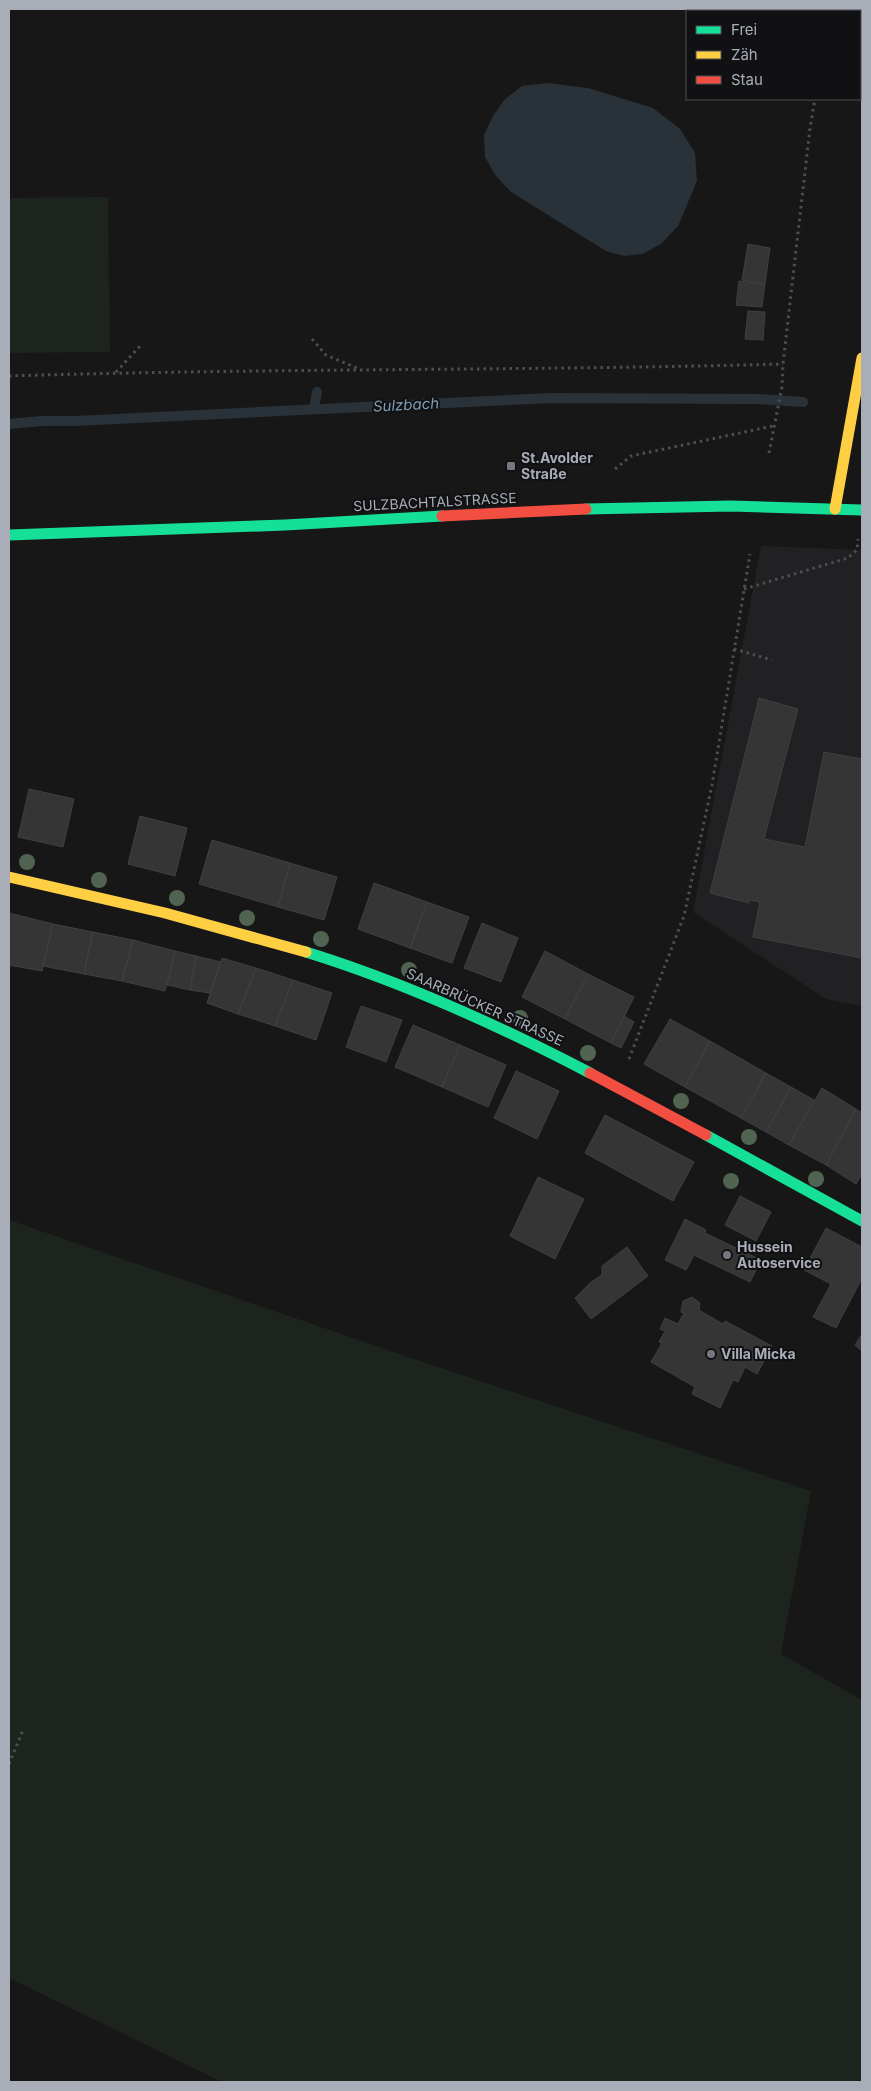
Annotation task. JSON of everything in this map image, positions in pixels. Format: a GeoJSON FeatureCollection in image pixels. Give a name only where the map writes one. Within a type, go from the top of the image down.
{"type":"FeatureCollection","features":[{"type":"Feature","properties":{"kind":"street"},"geometry":{"type":"LineString","coordinates":[[835,509],[862,358]]}},
{"type":"Feature","properties":{"kind":"street","name":"SULZBACHTALSTRASSE"},"geometry":{"type":"LineString","coordinates":[[9,535],[276,525],[596,508],[731,506],[862,510]]}},
{"type":"Feature","properties":{"kind":"street","name":"SAARBRÜCKER STRASSE"},"geometry":{"type":"LineString","coordinates":[[9,877],[105,898],[234,930],[312,954],[421,992],[537,1046],[657,1108],[862,1221]]}},
{"type":"Feature","properties":{"kind":"path"},"geometry":{"type":"LineString","coordinates":[[769,453],[782,387],[783,364],[815,100]]}},
{"type":"Feature","properties":{"kind":"path"},"geometry":{"type":"LineString","coordinates":[[312,339],[326,354],[359,369]]}},
{"type":"Feature","properties":{"kind":"path"},"geometry":{"type":"LineString","coordinates":[[116,373],[141,345]]}},
{"type":"Feature","properties":{"kind":"path"},"geometry":{"type":"LineString","coordinates":[[9,376],[359,369],[640,368],[783,364]]}},
{"type":"Feature","properties":{"kind":"path"},"geometry":{"type":"LineString","coordinates":[[615,469],[632,456],[773,426]]}},
{"type":"Feature","properties":{"kind":"path"},"geometry":{"type":"LineString","coordinates":[[744,589],[848,558],[857,550],[858,536]]}},
{"type":"Feature","properties":{"kind":"path"},"geometry":{"type":"LineString","coordinates":[[631,1056],[684,916],[712,785],[750,554]]}},
{"type":"Feature","properties":{"kind":"path"},"geometry":{"type":"LineString","coordinates":[[734,649],[772,660]]}},
{"type":"Feature","properties":{"kind":"path"},"geometry":{"type":"LineString","coordinates":[[9,1764],[23,1730]]}},
{"type":"Feature","properties":{"kind":"shaded area"},"geometry":{"type":"Polygon","coordinates":[[[547,83],[588,88],[653,108],[680,129],[695,153],[697,181],[678,226],[661,244],[642,254],[624,256],[606,251],[511,192],[496,176],[485,157],[484,135],[493,116],[505,99],[522,86],[547,83]]]}},
{"type":"Feature","properties":{"kind":"shaded area"},"geometry":{"type":"Polygon","coordinates":[[[108,197],[110,352],[9,353],[9,198],[108,197]]]}},
{"type":"Feature","properties":{"kind":"shaded area"},"geometry":{"type":"Polygon","coordinates":[[[761,546],[862,550],[862,1006],[826,999],[693,912],[761,546]]]}},
{"type":"Feature","properties":{"kind":"shaded area"},"geometry":{"type":"Polygon","coordinates":[[[9,1220],[429,1364],[811,1491],[781,1654],[862,1700],[862,2082],[222,2082],[9,1978],[9,1220]]]}},
{"type":"Feature","properties":{"kind":"building"},"geometry":{"type":"Polygon","coordinates":[[[748,244],[770,248],[765,284],[742,280],[748,244]]]}},
{"type":"Feature","properties":{"kind":"building"},"geometry":{"type":"Polygon","coordinates":[[[739,281],[765,284],[762,307],[736,305],[739,281]]]}},
{"type":"Feature","properties":{"kind":"building"},"geometry":{"type":"Polygon","coordinates":[[[748,311],[765,312],[763,340],[745,339],[748,311]]]}},
{"type":"Feature","properties":{"kind":"building"},"geometry":{"type":"Polygon","coordinates":[[[759,698],[798,709],[764,839],[805,847],[824,752],[862,759],[862,958],[753,937],[760,902],[749,900],[749,903],[710,893],[759,698]]]}},
{"type":"Feature","properties":{"kind":"building"},"geometry":{"type":"Polygon","coordinates":[[[29,789],[74,799],[63,847],[18,837],[29,789]]]}},
{"type":"Feature","properties":{"kind":"building"},"geometry":{"type":"Polygon","coordinates":[[[140,816],[187,828],[175,876],[128,864],[140,816]]]}},
{"type":"Feature","properties":{"kind":"building"},"geometry":{"type":"Polygon","coordinates":[[[212,840],[290,863],[278,907],[199,884],[212,840]]]}},
{"type":"Feature","properties":{"kind":"building"},"geometry":{"type":"Polygon","coordinates":[[[290,863],[337,877],[324,920],[278,907],[290,863]]]}},
{"type":"Feature","properties":{"kind":"building"},"geometry":{"type":"Polygon","coordinates":[[[374,883],[427,902],[410,948],[358,929],[374,883]]]}},
{"type":"Feature","properties":{"kind":"building"},"geometry":{"type":"Polygon","coordinates":[[[427,902],[469,917],[452,963],[410,948],[427,902]]]}},
{"type":"Feature","properties":{"kind":"building"},"geometry":{"type":"Polygon","coordinates":[[[9,913],[53,924],[42,971],[9,965],[9,913]]]}},
{"type":"Feature","properties":{"kind":"building"},"geometry":{"type":"Polygon","coordinates":[[[482,923],[518,938],[501,982],[464,968],[482,923]]]}},
{"type":"Feature","properties":{"kind":"building"},"geometry":{"type":"Polygon","coordinates":[[[53,924],[93,932],[84,974],[43,966],[53,924]]]}},
{"type":"Feature","properties":{"kind":"building"},"geometry":{"type":"Polygon","coordinates":[[[93,932],[133,940],[122,981],[84,974],[93,932]]]}},
{"type":"Feature","properties":{"kind":"building"},"geometry":{"type":"Polygon","coordinates":[[[133,940],[175,951],[165,991],[122,981],[133,940]]]}},
{"type":"Feature","properties":{"kind":"building"},"geometry":{"type":"Polygon","coordinates":[[[175,951],[196,956],[190,990],[167,985],[175,951]]]}},
{"type":"Feature","properties":{"kind":"building"},"geometry":{"type":"Polygon","coordinates":[[[545,951],[588,974],[565,1019],[522,997],[545,951]]]}},
{"type":"Feature","properties":{"kind":"building"},"geometry":{"type":"Polygon","coordinates":[[[196,956],[221,962],[210,993],[190,990],[196,956]]]}},
{"type":"Feature","properties":{"kind":"building"},"geometry":{"type":"Polygon","coordinates":[[[222,958],[256,968],[238,1014],[207,1003],[222,958]]]}},
{"type":"Feature","properties":{"kind":"building"},"geometry":{"type":"Polygon","coordinates":[[[256,968],[293,980],[275,1026],[238,1014],[256,968]]]}},
{"type":"Feature","properties":{"kind":"building"},"geometry":{"type":"Polygon","coordinates":[[[588,974],[634,997],[611,1043],[565,1019],[588,974]]]}},
{"type":"Feature","properties":{"kind":"building"},"geometry":{"type":"Polygon","coordinates":[[[293,980],[332,993],[316,1040],[275,1026],[293,980]]]}},
{"type":"Feature","properties":{"kind":"building"},"geometry":{"type":"Polygon","coordinates":[[[361,1006],[402,1020],[386,1062],[346,1047],[361,1006]]]}},
{"type":"Feature","properties":{"kind":"building"},"geometry":{"type":"Polygon","coordinates":[[[624,1016],[634,1022],[621,1048],[611,1043],[624,1016]]]}},
{"type":"Feature","properties":{"kind":"building"},"geometry":{"type":"Polygon","coordinates":[[[670,1019],[710,1041],[685,1087],[644,1064],[670,1019]]]}},
{"type":"Feature","properties":{"kind":"building"},"geometry":{"type":"Polygon","coordinates":[[[413,1025],[460,1045],[442,1087],[395,1067],[413,1025]]]}},
{"type":"Feature","properties":{"kind":"building"},"geometry":{"type":"Polygon","coordinates":[[[710,1041],[766,1073],[741,1118],[685,1087],[710,1041]]]}},
{"type":"Feature","properties":{"kind":"building"},"geometry":{"type":"Polygon","coordinates":[[[460,1045],[506,1065],[488,1107],[442,1087],[460,1045]]]}},
{"type":"Feature","properties":{"kind":"building"},"geometry":{"type":"Polygon","coordinates":[[[516,1071],[559,1091],[537,1139],[494,1118],[516,1071]]]}},
{"type":"Feature","properties":{"kind":"building"},"geometry":{"type":"Polygon","coordinates":[[[766,1073],[791,1087],[766,1132],[741,1118],[766,1073]]]}},
{"type":"Feature","properties":{"kind":"building"},"geometry":{"type":"Polygon","coordinates":[[[791,1087],[814,1100],[789,1145],[766,1132],[791,1087]]]}},
{"type":"Feature","properties":{"kind":"building"},"geometry":{"type":"Polygon","coordinates":[[[822,1088],[856,1109],[826,1165],[789,1145],[822,1088]]]}},
{"type":"Feature","properties":{"kind":"building"},"geometry":{"type":"Polygon","coordinates":[[[856,1109],[862,1113],[862,1174],[856,1184],[826,1165],[856,1109]]]}},
{"type":"Feature","properties":{"kind":"building"},"geometry":{"type":"Polygon","coordinates":[[[605,1115],[694,1162],[673,1201],[585,1153],[605,1115]]]}},
{"type":"Feature","properties":{"kind":"building"},"geometry":{"type":"Polygon","coordinates":[[[538,1177],[584,1199],[555,1259],[510,1236],[538,1177]]]}},
{"type":"Feature","properties":{"kind":"building"},"geometry":{"type":"Polygon","coordinates":[[[740,1196],[771,1212],[756,1241],[725,1225],[740,1196]]]}},
{"type":"Feature","properties":{"kind":"building"},"geometry":{"type":"Polygon","coordinates":[[[685,1219],[706,1230],[705,1233],[761,1260],[750,1282],[694,1255],[686,1270],[665,1260],[685,1219]]]}},
{"type":"Feature","properties":{"kind":"building"},"geometry":{"type":"Polygon","coordinates":[[[826,1228],[862,1247],[862,1278],[836,1328],[813,1317],[831,1284],[804,1270],[826,1228]]]}},
{"type":"Feature","properties":{"kind":"building"},"geometry":{"type":"Polygon","coordinates":[[[627,1247],[648,1276],[591,1319],[575,1298],[590,1283],[602,1275],[602,1266],[627,1247]]]}},
{"type":"Feature","properties":{"kind":"building","name":"Villa Micka"},"geometry":{"type":"Polygon","coordinates":[[[692,1297],[700,1303],[699,1310],[723,1324],[725,1321],[772,1346],[757,1374],[745,1367],[738,1382],[733,1380],[720,1408],[692,1394],[695,1387],[651,1362],[662,1343],[659,1342],[665,1331],[660,1329],[665,1318],[678,1324],[684,1313],[681,1312],[683,1301],[692,1297]]]}},
{"type":"Feature","properties":{"kind":"building"},"geometry":{"type":"Polygon","coordinates":[[[862,1334],[862,1351],[855,1345],[862,1334]]]}},
{"type":"Feature","properties":{"kind":"waterway"},"geometry":{"type":"LineString","coordinates":[[314,409],[317,392]]}},
{"type":"Feature","properties":{"kind":"waterway","name":"Sulzbach"},"geometry":{"type":"LineString","coordinates":[[9,424],[551,398],[757,399],[803,402]]}},
{"type":"Feature","properties":{"kind":"traffic: fast"},"geometry":{"type":"LineString","coordinates":[[586,509],[731,506],[862,510]]}},
{"type":"Feature","properties":{"kind":"traffic: fast"},"geometry":{"type":"LineString","coordinates":[[9,535],[285,525],[442,516]]}},
{"type":"Feature","properties":{"kind":"traffic: fast"},"geometry":{"type":"LineString","coordinates":[[306,952],[416,991],[521,1038],[590,1073]]}},
{"type":"Feature","properties":{"kind":"traffic: fast"},"geometry":{"type":"LineString","coordinates":[[706,1135],[862,1221]]}},
{"type":"Feature","properties":{"kind":"traffic: slow"},"geometry":{"type":"LineString","coordinates":[[835,509],[862,358]]}},
{"type":"Feature","properties":{"kind":"traffic: slow"},"geometry":{"type":"LineString","coordinates":[[9,877],[165,913],[306,952]]}},
{"type":"Feature","properties":{"kind":"traffic: jam"},"geometry":{"type":"LineString","coordinates":[[442,516],[586,509]]}},
{"type":"Feature","properties":{"kind":"traffic: jam"},"geometry":{"type":"LineString","coordinates":[[590,1073],[706,1135]]}},
{"type":"Feature","properties":{"kind":"place","name":"St.Avolder Straße"},"geometry":{"type":"Point","coordinates":[511,466]}},
{"type":"Feature","properties":{"kind":"place","name":"Hussein Autoservice"},"geometry":{"type":"Point","coordinates":[727,1255]}},
{"type":"Feature","properties":{"kind":"place","name":"Villa Micka"},"geometry":{"type":"Point","coordinates":[711,1354]}}]}
